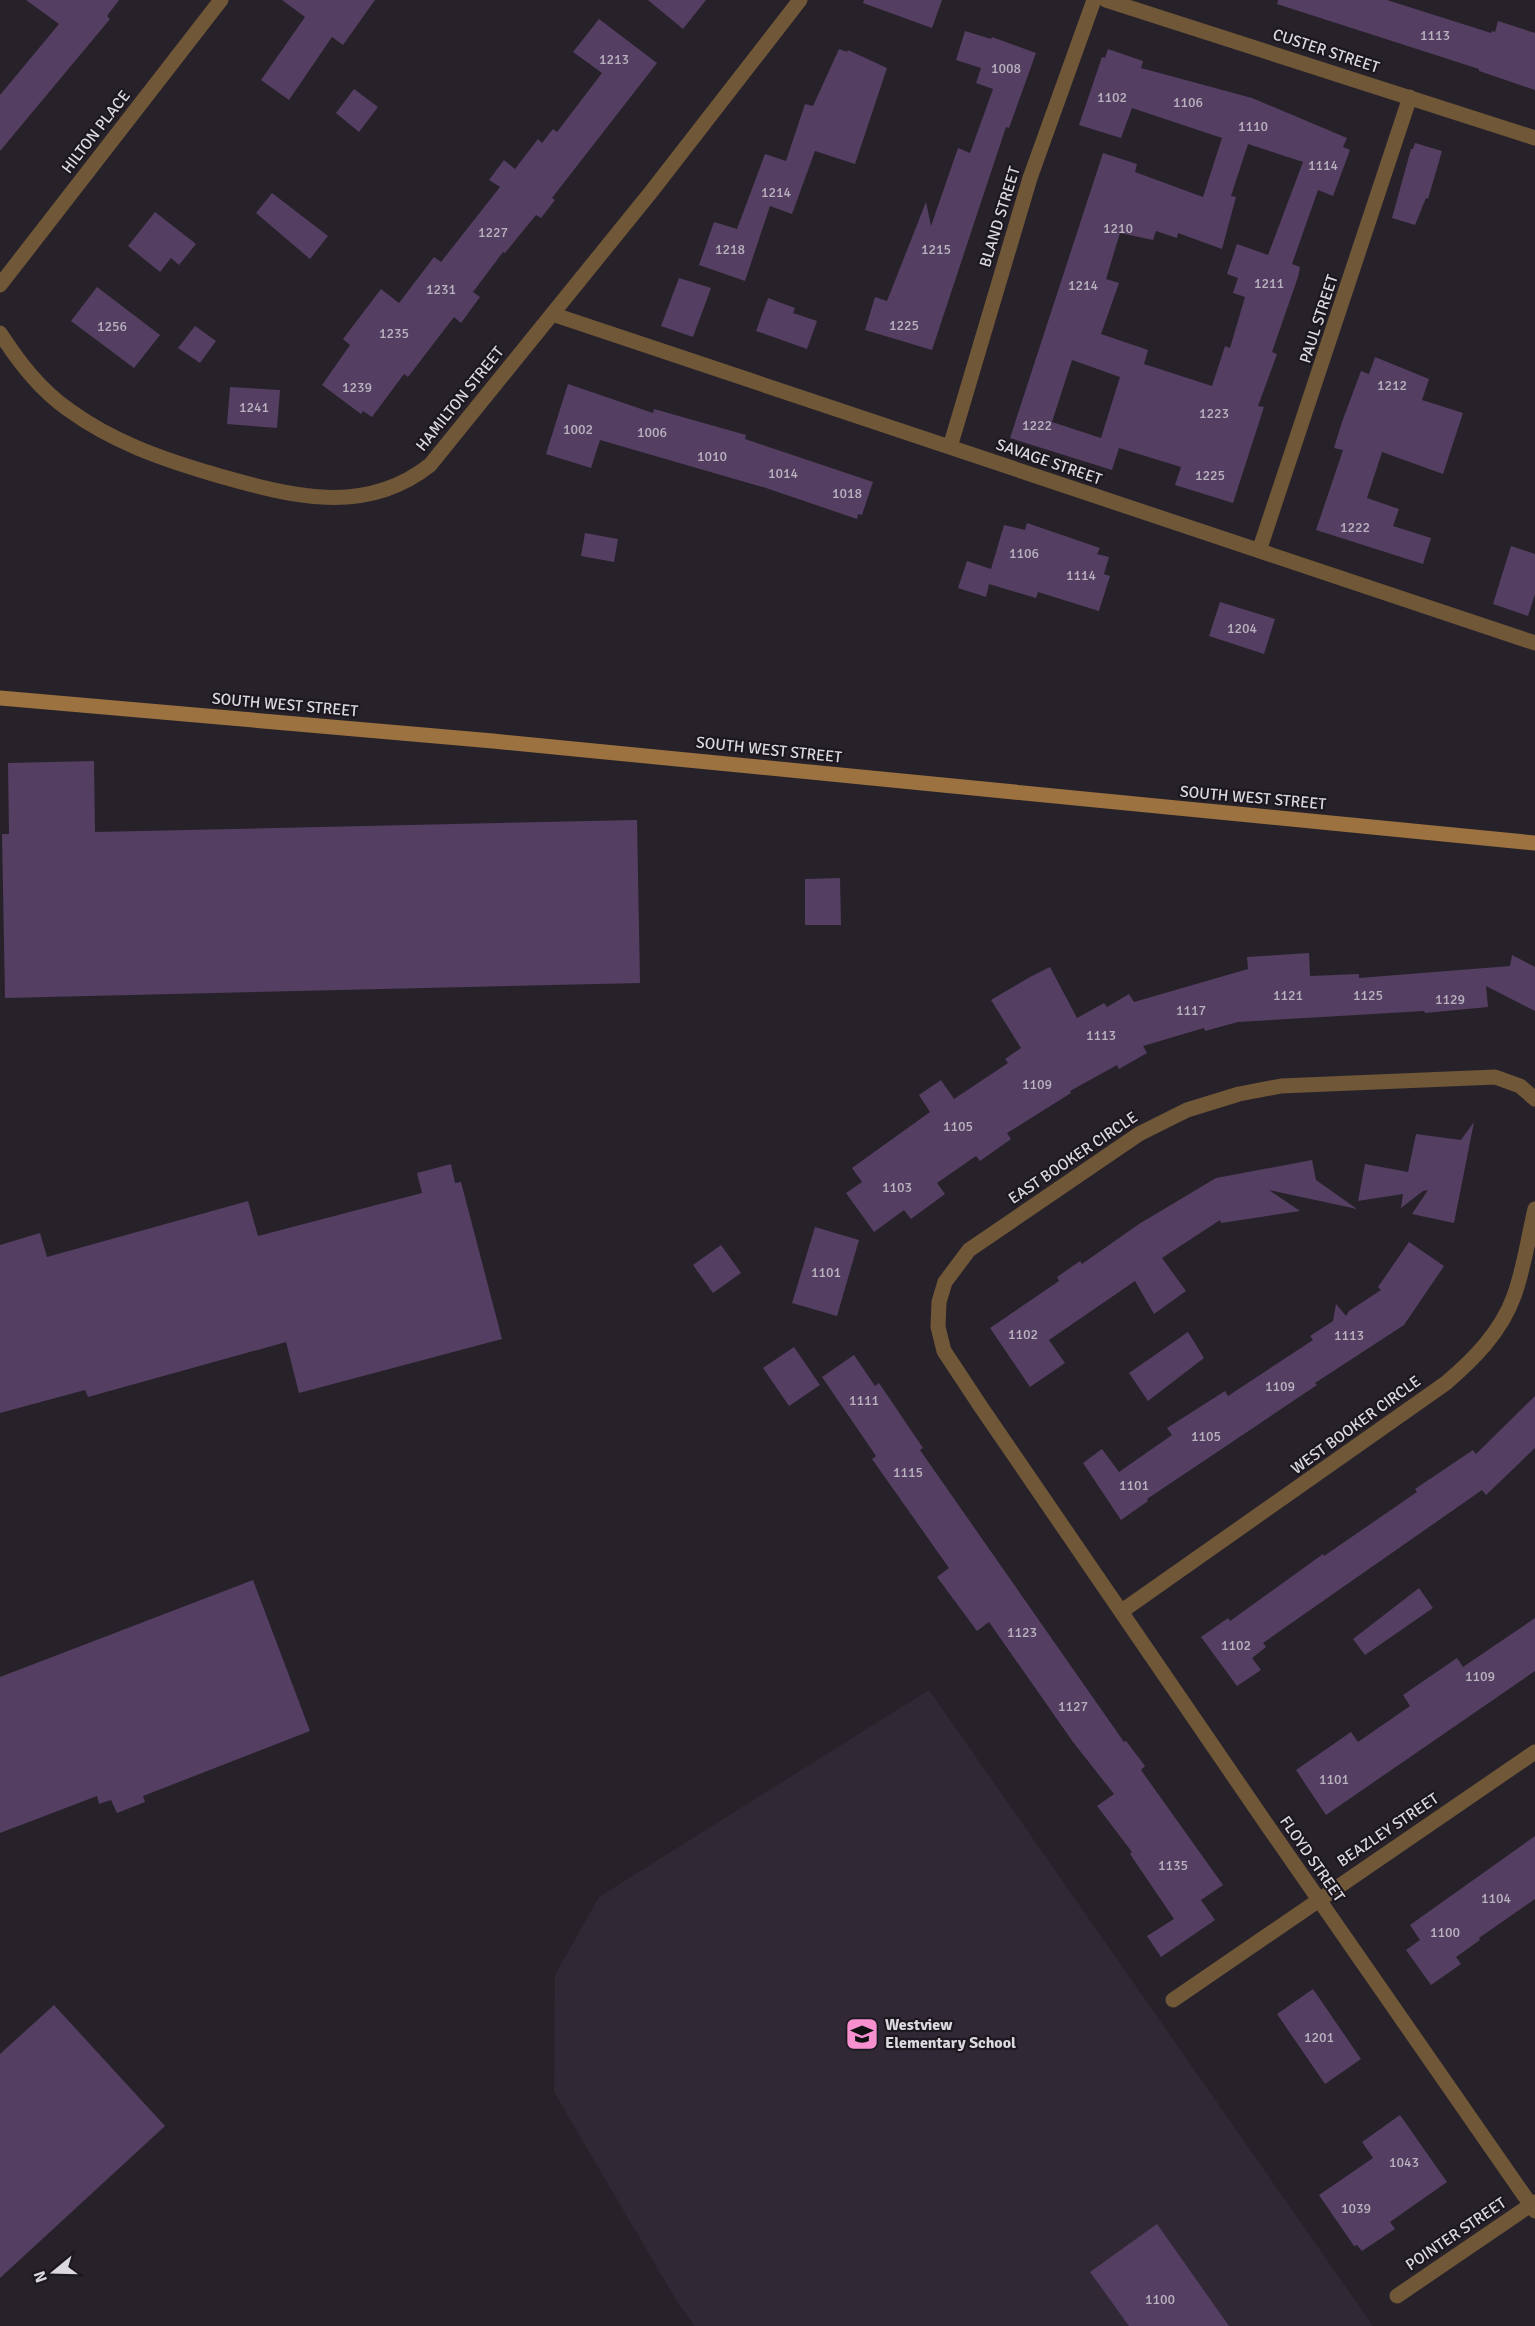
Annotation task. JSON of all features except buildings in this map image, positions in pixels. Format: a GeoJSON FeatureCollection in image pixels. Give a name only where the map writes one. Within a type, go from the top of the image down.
{"type":"FeatureCollection","features":[{"type":"Feature","properties":{"kind":"street","name":"HILTON PLACE"},"geometry":{"type":"LineString","coordinates":[[0,285],[220,0]]}},
{"type":"Feature","properties":{"kind":"street","name":"HAMILTON STREET"},"geometry":{"type":"LineString","coordinates":[[0,333],[17,359],[46,392],[69,411],[114,438],[164,459],[275,492],[318,497],[352,497],[385,491],[409,482],[430,465],[800,0]]}},
{"type":"Feature","properties":{"kind":"street","name":"BLAND STREET"},"geometry":{"type":"LineString","coordinates":[[950,447],[1030,178],[1094,0]]}},
{"type":"Feature","properties":{"kind":"street","name":"CUSTER STREET"},"geometry":{"type":"LineString","coordinates":[[1106,0],[1535,138]]}},
{"type":"Feature","properties":{"kind":"street","name":"PAUL STREET"},"geometry":{"type":"LineString","coordinates":[[1259,551],[1410,97]]}},
{"type":"Feature","properties":{"kind":"street","name":"SAVAGE STREET"},"geometry":{"type":"LineString","coordinates":[[552,314],[1535,643]]}},
{"type":"Feature","properties":{"kind":"street","name":"SOUTH WEST STREET"},"geometry":{"type":"LineString","coordinates":[[0,698],[504,742],[1535,843]]}},
{"type":"Feature","properties":{"kind":"street","name":"EAST BOOKER CIRCLE"},"geometry":{"type":"LineString","coordinates":[[1063,1525],[944,1351],[938,1327],[939,1302],[945,1282],[969,1250],[1139,1134],[1187,1110],[1239,1094],[1281,1086],[1495,1077],[1520,1086],[1535,1099]]}},
{"type":"Feature","properties":{"kind":"street","name":"WEST BOOKER CIRCLE"},"geometry":{"type":"LineString","coordinates":[[1122,1611],[1436,1390],[1474,1358],[1502,1323],[1515,1296],[1535,1209]]}},
{"type":"Feature","properties":{"kind":"street","name":"FLOYD STREET"},"geometry":{"type":"LineString","coordinates":[[1063,1525],[1319,1899],[1534,2206]]}},
{"type":"Feature","properties":{"kind":"street","name":"BEAZLEY STREET"},"geometry":{"type":"LineString","coordinates":[[1173,2000],[1535,1752]]}},
{"type":"Feature","properties":{"kind":"street","name":"POINTER STREET"},"geometry":{"type":"LineString","coordinates":[[1397,2296],[1534,2206]]}},
{"type":"Feature","properties":{"kind":"shaded area","name":"Westview Elementary School"},"geometry":{"type":"Polygon","coordinates":[[[929,1690],[1373,2326],[695,2326],[678,2303],[554,2092],[555,1975],[599,1897],[929,1690]]]}},
{"type":"Feature","properties":{"kind":"place","name":"Westview Elementary School"},"geometry":{"type":"Point","coordinates":[862,2034]}}]}
